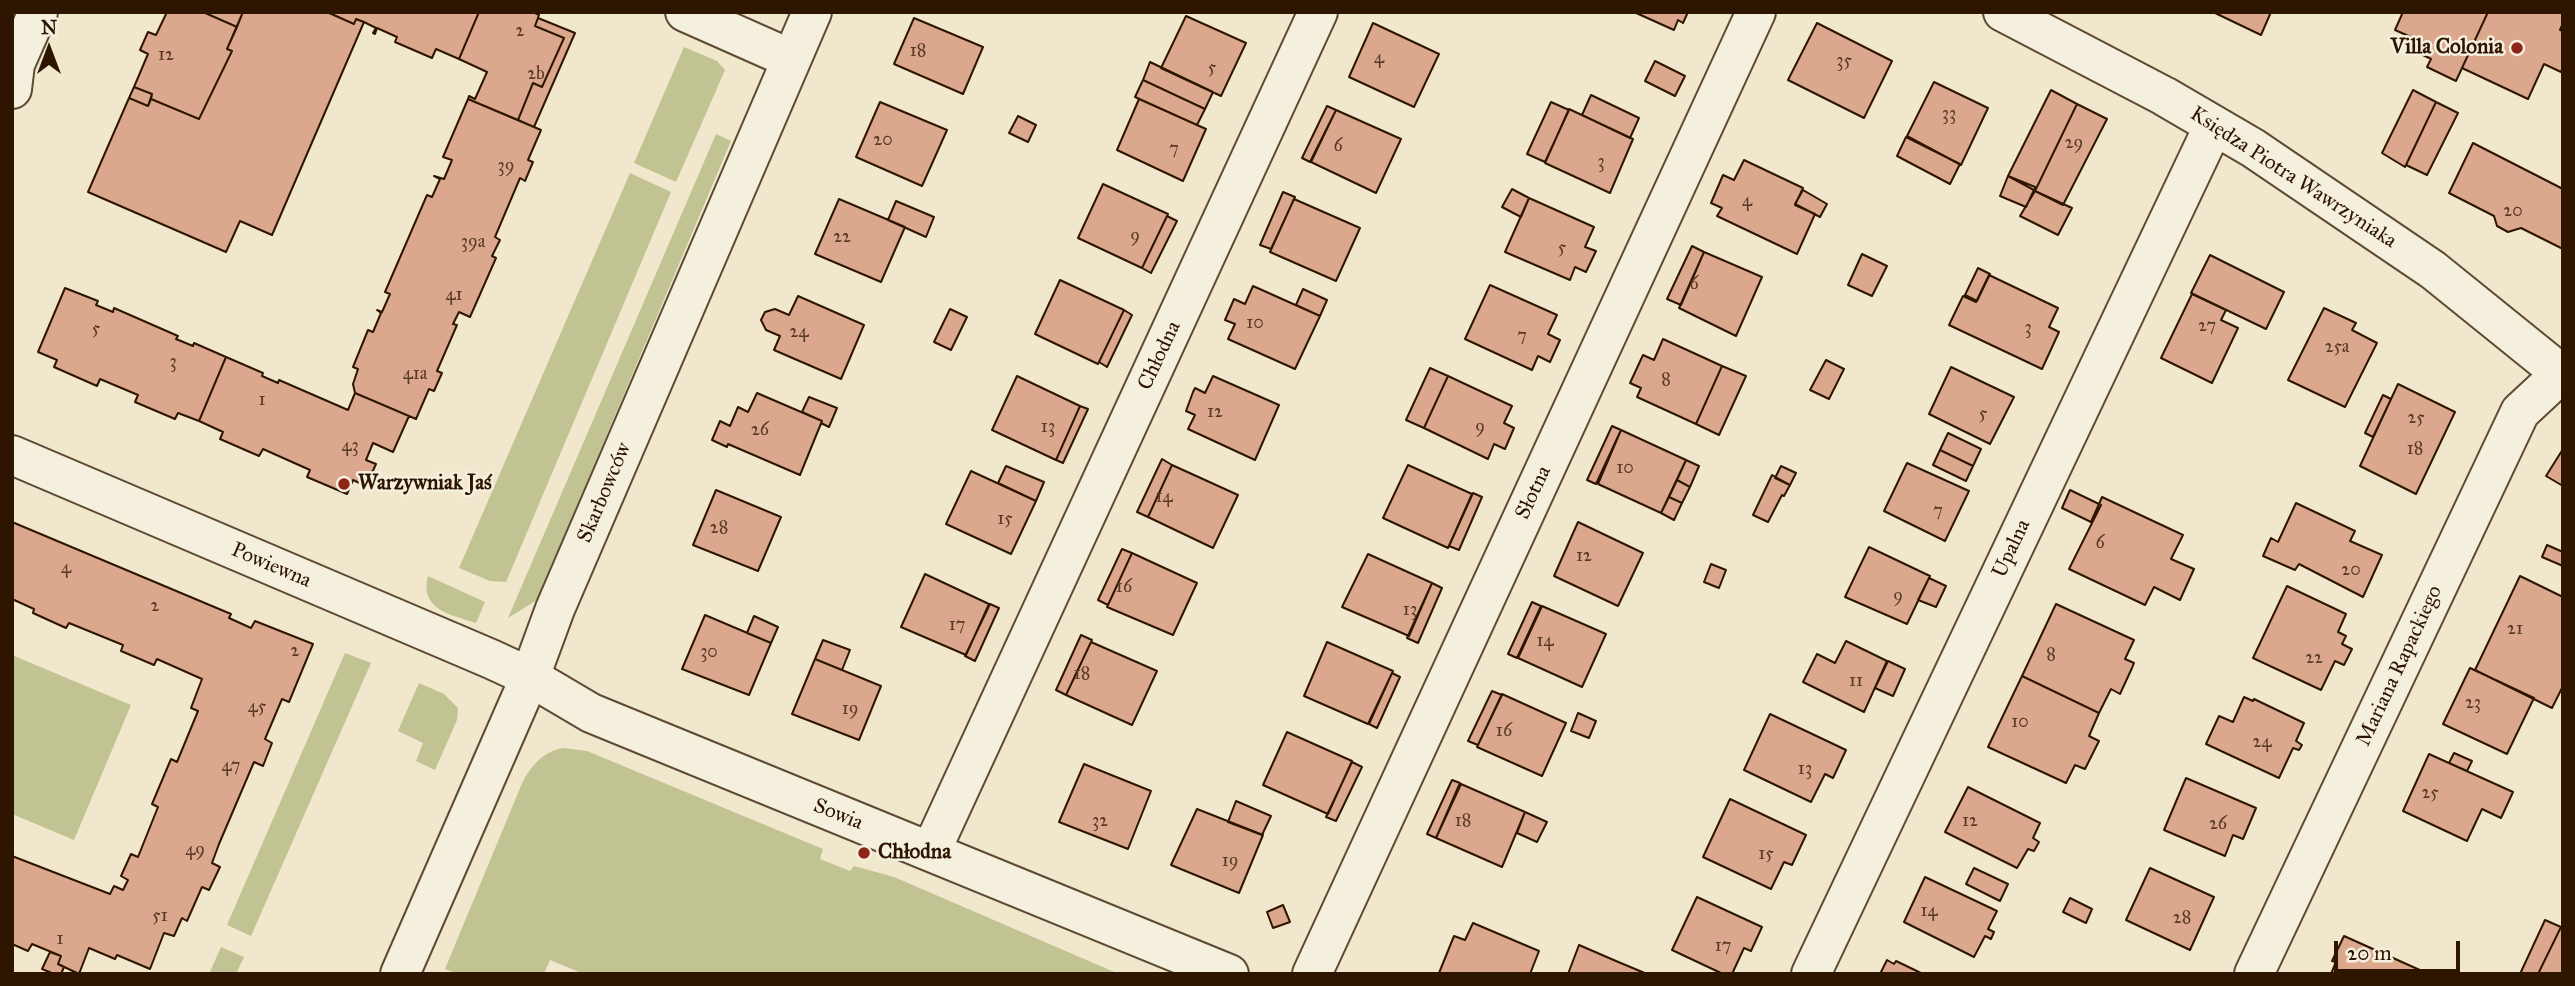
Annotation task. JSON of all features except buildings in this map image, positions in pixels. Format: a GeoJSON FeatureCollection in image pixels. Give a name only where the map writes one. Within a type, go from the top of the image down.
{"type":"FeatureCollection","features":[{"type":"Feature","properties":{"kind":"street"},"geometry":{"type":"LineString","coordinates":[[12,89],[15,64],[38,12]]}},
{"type":"Feature","properties":{"kind":"street"},"geometry":{"type":"LineString","coordinates":[[685,12],[791,59]]}},
{"type":"Feature","properties":{"kind":"street","name":"Skarbowców"},"geometry":{"type":"LineString","coordinates":[[400,974],[530,677],[555,609],[812,12]]}},
{"type":"Feature","properties":{"kind":"street","name":"Chłodna"},"geometry":{"type":"LineString","coordinates":[[931,851],[1318,12]]}},
{"type":"Feature","properties":{"kind":"street","name":"Słotna"},"geometry":{"type":"LineString","coordinates":[[1312,974],[1756,12]]}},
{"type":"Feature","properties":{"kind":"street","name":"Księdza Piotra Wawrzyniaka"},"geometry":{"type":"LineString","coordinates":[[2003,12],[2164,96],[2252,148],[2433,271],[2562,374]]}},
{"type":"Feature","properties":{"kind":"street","name":"Upalna"},"geometry":{"type":"LineString","coordinates":[[1811,974],[2214,125]]}},
{"type":"Feature","properties":{"kind":"street","name":"Mariana Rapackiego"},"geometry":{"type":"LineString","coordinates":[[2254,974],[2520,412],[2562,374]]}},
{"type":"Feature","properties":{"kind":"street","name":"Powiewna"},"geometry":{"type":"LineString","coordinates":[[12,455],[530,677]]}},
{"type":"Feature","properties":{"kind":"street","name":"Sowia"},"geometry":{"type":"LineString","coordinates":[[530,677],[591,713],[1229,974]]}},
{"type":"Feature","properties":{"kind":"green space"},"geometry":{"type":"Polygon","coordinates":[[[684,47],[717,61],[725,70],[676,182],[634,163],[684,47]]]}},
{"type":"Feature","properties":{"kind":"green space"},"geometry":{"type":"Polygon","coordinates":[[[716,134],[731,141],[537,600],[508,618],[716,134]]]}},
{"type":"Feature","properties":{"kind":"green space"},"geometry":{"type":"Polygon","coordinates":[[[630,173],[671,192],[506,582],[490,581],[459,568],[630,173]]]}},
{"type":"Feature","properties":{"kind":"green space"},"geometry":{"type":"Polygon","coordinates":[[[428,576],[485,602],[476,623],[448,614],[433,604],[426,587],[428,576]]]}},
{"type":"Feature","properties":{"kind":"green space"},"geometry":{"type":"Polygon","coordinates":[[[345,653],[371,663],[251,936],[227,925],[345,653]]]}},
{"type":"Feature","properties":{"kind":"green space"},"geometry":{"type":"Polygon","coordinates":[[[12,655],[131,705],[74,840],[12,814],[12,655]]]}},
{"type":"Feature","properties":{"kind":"green space"},"geometry":{"type":"Polygon","coordinates":[[[419,683],[444,694],[458,708],[457,720],[435,770],[416,761],[423,743],[398,731],[419,683]]]}},
{"type":"Feature","properties":{"kind":"green space"},"geometry":{"type":"Polygon","coordinates":[[[563,748],[587,751],[823,849],[820,859],[850,871],[854,866],[894,877],[1119,974],[584,974],[550,960],[544,974],[458,974],[445,969],[523,781],[539,760],[550,752],[563,748]]]}},
{"type":"Feature","properties":{"kind":"green space"},"geometry":{"type":"Polygon","coordinates":[[[221,947],[244,957],[236,974],[209,974],[221,947]]]}},
{"type":"Feature","properties":{"kind":"place","name":"Villa Colonia"},"geometry":{"type":"Point","coordinates":[2517,48]}},
{"type":"Feature","properties":{"kind":"place","name":"Warzywniak Jaś"},"geometry":{"type":"Point","coordinates":[344,484]}},
{"type":"Feature","properties":{"kind":"place","name":"Chłodna"},"geometry":{"type":"Point","coordinates":[864,853]}}]}
